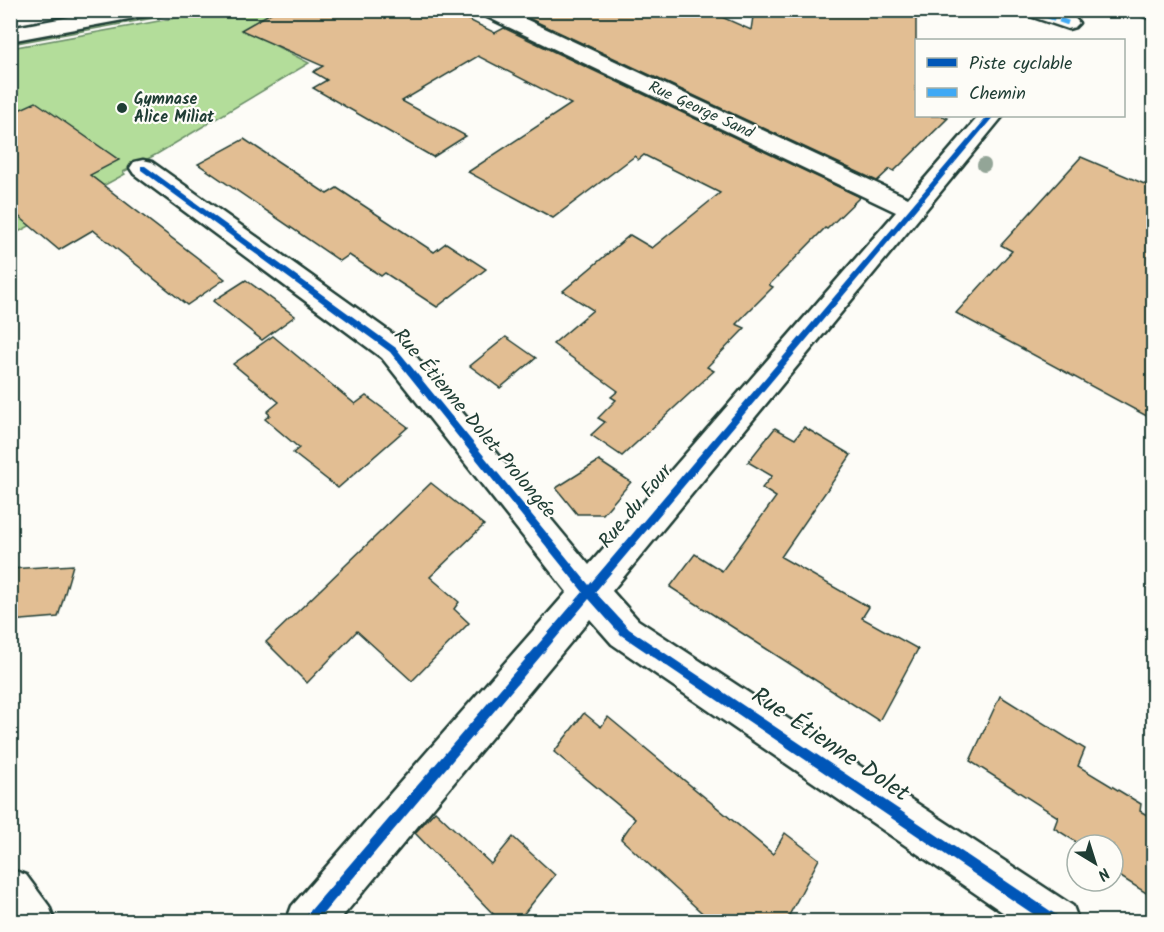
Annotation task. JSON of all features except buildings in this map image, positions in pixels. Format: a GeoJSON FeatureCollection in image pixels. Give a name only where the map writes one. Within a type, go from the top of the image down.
{"type":"FeatureCollection","features":[{"type":"Feature","properties":{"kind":"street"},"geometry":{"type":"LineString","coordinates":[[10,35],[145,10]]}},
{"type":"Feature","properties":{"kind":"street","name":"Rue George Sand"},"geometry":{"type":"LineString","coordinates":[[488,10],[913,210]]}},
{"type":"Feature","properties":{"kind":"street"},"geometry":{"type":"LineString","coordinates":[[1031,10],[1073,17]]}},
{"type":"Feature","properties":{"kind":"street"},"geometry":{"type":"LineString","coordinates":[[1055,39],[1073,17]]}},
{"type":"Feature","properties":{"kind":"street","name":"Rue du Four"},"geometry":{"type":"LineString","coordinates":[[308,921],[990,117]]}},
{"type":"Feature","properties":{"kind":"street","name":"Rue Étienne Dolet Prolongée"},"geometry":{"type":"LineString","coordinates":[[143,168],[393,350],[589,592]]}},
{"type":"Feature","properties":{"kind":"street","name":"Rue Étienne Dolet"},"geometry":{"type":"LineString","coordinates":[[589,592],[625,632],[1057,921]]}},
{"type":"Feature","properties":{"kind":"street"},"geometry":{"type":"LineString","coordinates":[[10,891],[33,921]]}},
{"type":"Feature","properties":{"kind":"lane"},"geometry":{"type":"LineString","coordinates":[[1133,10],[1154,18]]}},
{"type":"Feature","properties":{"kind":"green space"},"geometry":{"type":"Polygon","coordinates":[[[174,11],[192,11],[11,44],[11,40],[174,11]]]}},
{"type":"Feature","properties":{"kind":"green space","name":"Gymnase Alice Miliat"},"geometry":{"type":"Polygon","coordinates":[[[214,11],[275,11],[274,45],[309,63],[123,172],[125,174],[11,236],[11,48],[214,11]]]}},
{"type":"Feature","properties":{"kind":"marked path"},"geometry":{"type":"LineString","coordinates":[[1031,10],[1068,23]]}},
{"type":"Feature","properties":{"kind":"cycle path"},"geometry":{"type":"LineString","coordinates":[[308,922],[990,117]]}},
{"type":"Feature","properties":{"kind":"cycle path"},"geometry":{"type":"LineString","coordinates":[[143,168],[393,350],[589,592],[625,632],[1057,922]]}},
{"type":"Feature","properties":{"kind":"place","name":"Gymnase Alice Miliat"},"geometry":{"type":"Point","coordinates":[122,108]}}]}
